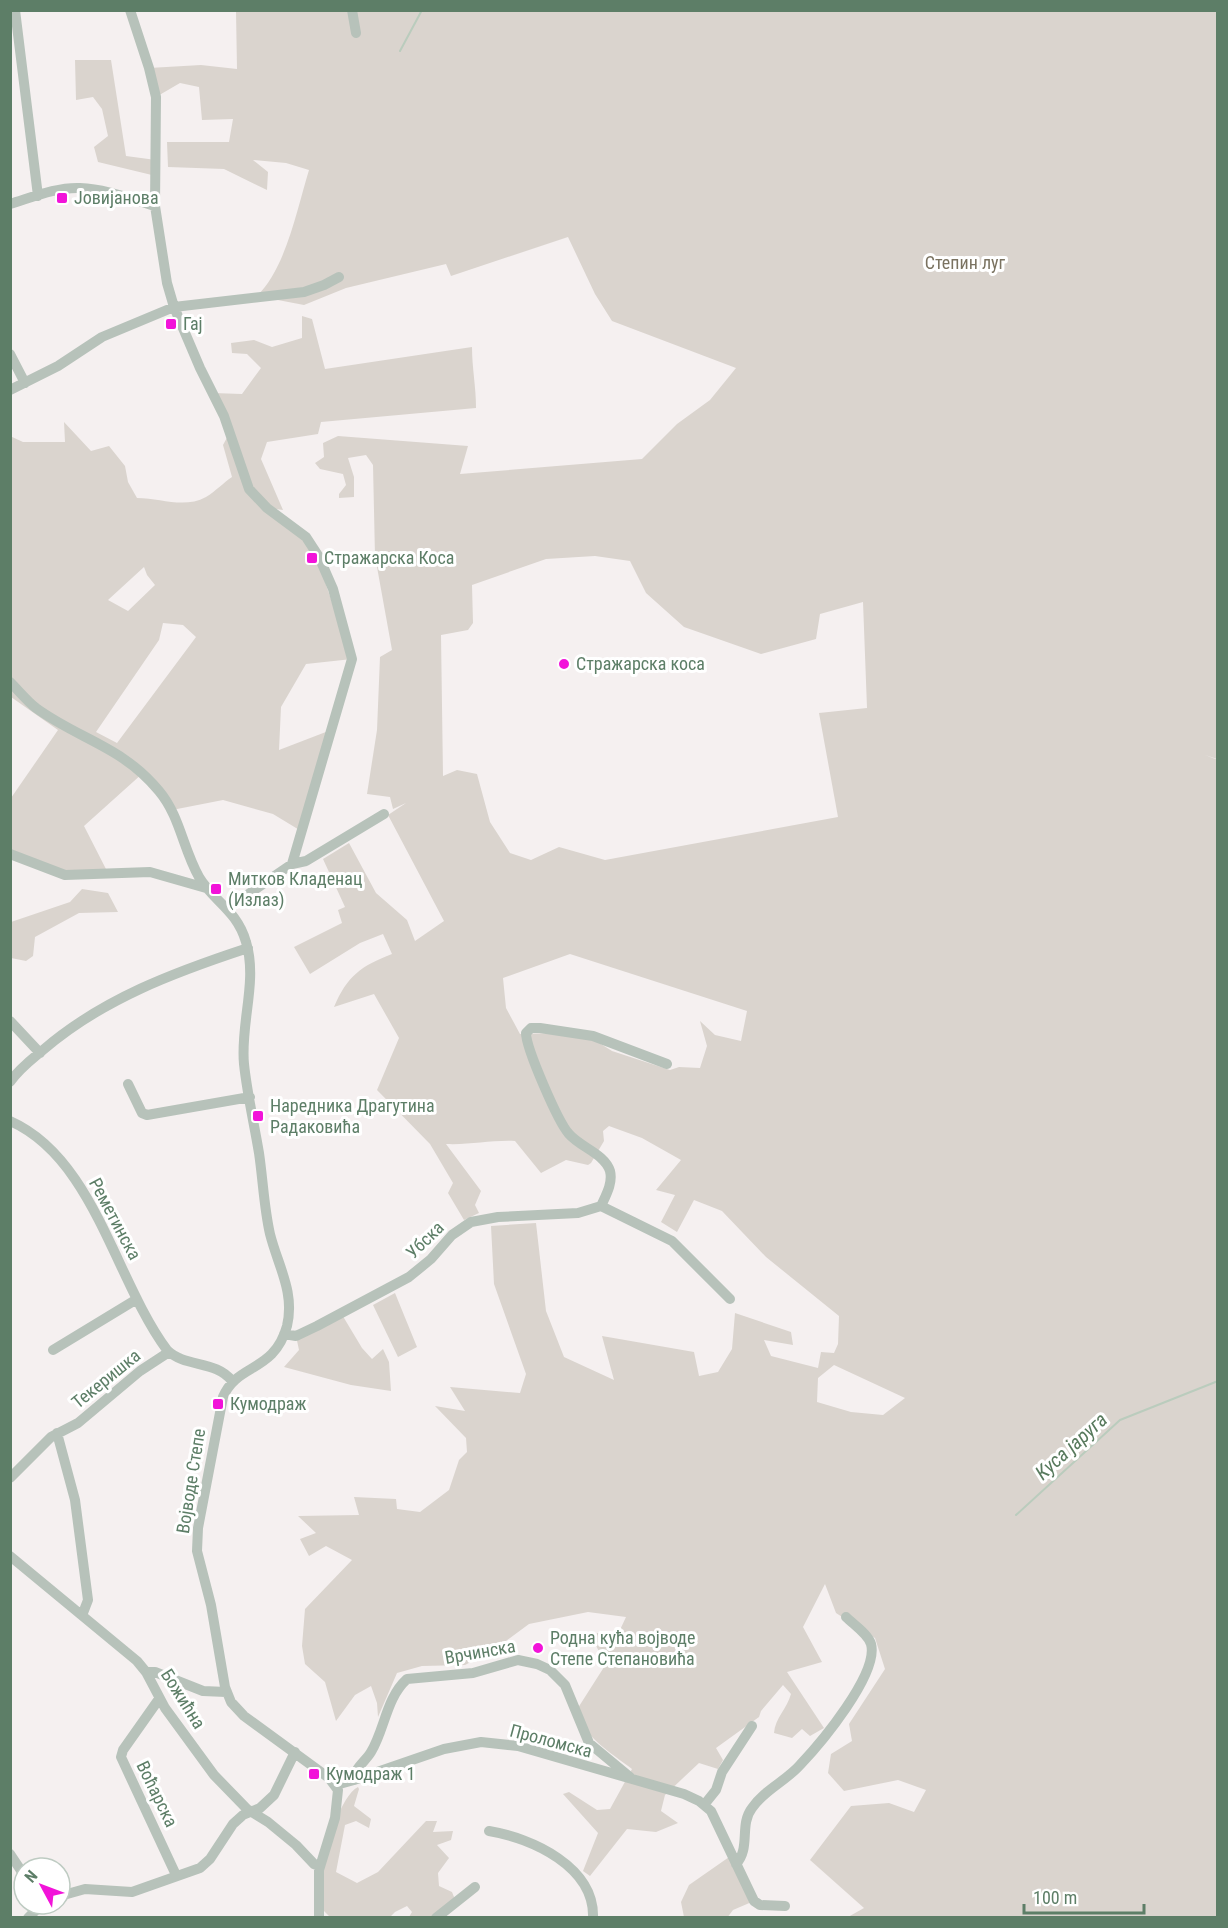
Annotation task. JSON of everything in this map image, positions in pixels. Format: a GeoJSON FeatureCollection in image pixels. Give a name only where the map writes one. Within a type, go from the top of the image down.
{"type":"FeatureCollection","features":[{"type":"Feature","properties":{"kind":"street"},"geometry":{"type":"LineString","coordinates":[[15,10],[38,196]]}},
{"type":"Feature","properties":{"kind":"street"},"geometry":{"type":"LineString","coordinates":[[129,10],[149,68],[156,97],[155,206],[167,283],[174,307],[200,368],[224,416],[249,489],[262,503],[306,537],[319,557],[333,589],[352,659],[292,864]]}},
{"type":"Feature","properties":{"kind":"street"},"geometry":{"type":"LineString","coordinates":[[352,10],[356,33]]}},
{"type":"Feature","properties":{"kind":"street"},"geometry":{"type":"LineString","coordinates":[[10,204],[82,188],[155,206]]}},
{"type":"Feature","properties":{"kind":"street"},"geometry":{"type":"LineString","coordinates":[[10,390],[102,337],[174,307],[304,291],[324,285],[339,277]]}},
{"type":"Feature","properties":{"kind":"street"},"geometry":{"type":"LineString","coordinates":[[10,354],[25,383]]}},
{"type":"Feature","properties":{"kind":"street"},"geometry":{"type":"LineString","coordinates":[[10,682],[39,710],[123,756],[143,773],[172,810],[188,852],[209,890],[228,908],[248,948],[249,976],[243,1050],[270,1233],[288,1289],[289,1311],[284,1334],[266,1362],[232,1382]]}},
{"type":"Feature","properties":{"kind":"street"},"geometry":{"type":"LineString","coordinates":[[228,908],[292,864],[306,861],[384,814]]}},
{"type":"Feature","properties":{"kind":"street"},"geometry":{"type":"LineString","coordinates":[[10,854],[65,875],[150,872],[209,890]]}},
{"type":"Feature","properties":{"kind":"street"},"geometry":{"type":"LineString","coordinates":[[10,1082],[70,1028],[111,1003],[183,970],[248,948]]}},
{"type":"Feature","properties":{"kind":"street"},"geometry":{"type":"LineString","coordinates":[[10,1021],[40,1053]]}},
{"type":"Feature","properties":{"kind":"street"},"geometry":{"type":"LineString","coordinates":[[667,1064],[593,1036],[540,1028],[531,1028],[526,1033],[531,1058],[563,1125],[573,1139],[602,1159],[609,1168],[610,1185],[601,1206],[672,1241],[730,1299]]}},
{"type":"Feature","properties":{"kind":"street"},"geometry":{"type":"LineString","coordinates":[[128,1084],[142,1113],[147,1115],[250,1097]]}},
{"type":"Feature","properties":{"kind":"street","name":"Реметинска"},"geometry":{"type":"LineString","coordinates":[[10,1121],[42,1138],[65,1163],[137,1299],[169,1353]]}},
{"type":"Feature","properties":{"kind":"street","name":"Убска"},"geometry":{"type":"LineString","coordinates":[[284,1334],[296,1336],[409,1277],[431,1259],[452,1235],[471,1222],[498,1217],[578,1213],[601,1206]]}},
{"type":"Feature","properties":{"kind":"street"},"geometry":{"type":"LineString","coordinates":[[53,1350],[137,1299]]}},
{"type":"Feature","properties":{"kind":"street","name":"Текеришка"},"geometry":{"type":"LineString","coordinates":[[10,1478],[47,1440],[84,1419],[140,1371],[169,1353],[179,1359],[221,1371],[232,1382]]}},
{"type":"Feature","properties":{"kind":"street","name":"Војводе Степе"},"geometry":{"type":"LineString","coordinates":[[232,1382],[220,1408],[198,1528],[197,1551],[211,1605],[226,1692],[231,1702],[244,1716],[295,1752],[336,1785]]}},
{"type":"Feature","properties":{"kind":"street"},"geometry":{"type":"LineString","coordinates":[[57,1433],[75,1500],[88,1600],[83,1613]]}},
{"type":"Feature","properties":{"kind":"street","name":"Божићна"},"geometry":{"type":"LineString","coordinates":[[10,1556],[83,1613],[137,1660],[146,1672],[159,1699],[207,1767],[252,1812],[283,1833],[314,1864],[319,1866]]}},
{"type":"Feature","properties":{"kind":"street"},"geometry":{"type":"LineString","coordinates":[[736,1864],[743,1854],[744,1826],[750,1809],[801,1765],[841,1713],[863,1679],[871,1659],[871,1645],[868,1638],[846,1617]]}},
{"type":"Feature","properties":{"kind":"street","name":"Врчинска"},"geometry":{"type":"LineString","coordinates":[[354,1780],[355,1772],[373,1748],[395,1695],[407,1679],[473,1673],[522,1659],[550,1670],[560,1680],[569,1693],[589,1743],[634,1780]]}},
{"type":"Feature","properties":{"kind":"street"},"geometry":{"type":"LineString","coordinates":[[146,1672],[155,1672],[203,1692],[226,1692]]}},
{"type":"Feature","properties":{"kind":"street","name":"Воћарска"},"geometry":{"type":"LineString","coordinates":[[159,1699],[123,1750],[121,1757],[176,1875]]}},
{"type":"Feature","properties":{"kind":"street"},"geometry":{"type":"LineString","coordinates":[[752,1726],[723,1772],[715,1792],[704,1805],[716,1819],[754,1901],[760,1905],[785,1906]]}},
{"type":"Feature","properties":{"kind":"street","name":"Проломска"},"geometry":{"type":"LineString","coordinates":[[354,1780],[444,1749],[481,1742],[518,1746],[684,1794],[704,1805]]}},
{"type":"Feature","properties":{"kind":"street"},"geometry":{"type":"LineString","coordinates":[[72,1893],[85,1889],[128,1892],[191,1872],[205,1864],[228,1829],[240,1817],[266,1804],[279,1789],[295,1752]]}},
{"type":"Feature","properties":{"kind":"street"},"geometry":{"type":"LineString","coordinates":[[322,1915],[319,1866],[337,1807],[339,1794],[336,1785],[354,1780]]}},
{"type":"Feature","properties":{"kind":"street"},"geometry":{"type":"LineString","coordinates":[[489,1831],[515,1838],[572,1869],[590,1892],[593,1917]]}},
{"type":"Feature","properties":{"kind":"street"},"geometry":{"type":"LineString","coordinates":[[436,1917],[475,1887]]}},
{"type":"Feature","properties":{"kind":"green space","name":"Степин луг"},"geometry":{"type":"Polygon","coordinates":[[[236,11],[1217,11],[1217,759],[1205,755],[1218,760],[1217,1917],[848,1917],[864,1908],[810,1860],[851,1806],[889,1803],[914,1812],[926,1790],[898,1780],[844,1791],[828,1773],[831,1754],[852,1741],[849,1724],[885,1669],[875,1638],[836,1613],[825,1584],[803,1627],[822,1662],[787,1672],[824,1728],[810,1736],[802,1729],[792,1738],[774,1733],[791,1694],[783,1685],[761,1711],[759,1717],[716,1748],[723,1760],[718,1769],[699,1763],[665,1795],[661,1811],[678,1823],[656,1832],[627,1829],[590,1876],[583,1871],[598,1833],[563,1794],[569,1792],[597,1810],[610,1809],[632,1769],[592,1737],[580,1721],[576,1711],[606,1664],[595,1644],[597,1633],[619,1632],[626,1617],[588,1612],[529,1624],[495,1649],[465,1665],[422,1666],[397,1673],[378,1717],[377,1703],[371,1686],[355,1695],[336,1721],[325,1682],[305,1664],[302,1646],[305,1609],[352,1560],[326,1546],[309,1556],[300,1539],[316,1533],[298,1516],[359,1515],[354,1497],[396,1499],[397,1509],[420,1512],[449,1490],[459,1460],[467,1452],[466,1438],[435,1406],[465,1411],[450,1387],[520,1393],[526,1374],[494,1284],[491,1226],[536,1223],[546,1311],[564,1357],[614,1380],[602,1336],[694,1352],[699,1376],[718,1372],[732,1349],[735,1313],[791,1332],[793,1345],[764,1340],[771,1356],[818,1368],[821,1352],[834,1353],[838,1344],[839,1316],[766,1257],[722,1211],[694,1200],[677,1232],[661,1222],[675,1195],[656,1190],[681,1160],[642,1138],[609,1126],[603,1131],[604,1141],[591,1163],[588,1165],[566,1160],[541,1173],[515,1141],[446,1144],[481,1191],[475,1205],[479,1213],[464,1220],[448,1193],[453,1183],[430,1144],[377,1090],[399,1038],[374,994],[334,1007],[344,987],[356,973],[392,954],[383,934],[360,943],[310,974],[294,947],[342,923],[338,910],[345,907],[323,859],[349,843],[376,893],[407,920],[415,941],[444,921],[388,815],[406,803],[393,809],[390,797],[367,794],[377,730],[380,657],[392,650],[375,556],[373,465],[366,455],[348,458],[354,477],[354,497],[339,498],[339,494],[346,485],[343,474],[320,469],[315,463],[324,457],[323,443],[338,436],[468,446],[460,474],[642,459],[677,424],[710,400],[736,368],[612,321],[595,294],[568,237],[451,276],[446,264],[346,288],[304,305],[257,296],[276,270],[283,254],[309,170],[286,163],[253,160],[268,172],[267,190],[224,169],[168,167],[167,142],[229,142],[233,119],[202,120],[199,87],[180,83],[156,97],[149,68],[201,65],[237,69],[236,11]],[[595,556],[546,559],[472,585],[473,623],[468,630],[441,635],[443,776],[457,770],[477,774],[490,822],[510,853],[531,860],[559,847],[605,860],[838,817],[819,713],[867,708],[863,602],[820,614],[816,639],[761,654],[684,627],[646,593],[630,561],[595,556]],[[570,954],[503,978],[506,1008],[520,1034],[553,1033],[593,1039],[612,1051],[670,1070],[679,1067],[700,1068],[707,1046],[700,1021],[715,1035],[741,1041],[747,1011],[570,954]],[[834,1365],[818,1378],[817,1402],[851,1412],[883,1415],[905,1398],[834,1365]]]}},
{"type":"Feature","properties":{"kind":"green space"},"geometry":{"type":"Polygon","coordinates":[[[75,60],[111,60],[126,156],[156,160],[156,176],[98,162],[94,147],[108,136],[102,109],[93,97],[76,100],[75,60]]]}},
{"type":"Feature","properties":{"kind":"green space"},"geometry":{"type":"Polygon","coordinates":[[[302,316],[312,319],[325,369],[472,347],[476,408],[321,422],[318,434],[267,442],[261,459],[283,510],[269,508],[312,545],[352,659],[306,664],[281,707],[279,750],[331,730],[301,831],[273,814],[223,800],[172,810],[143,773],[84,826],[108,873],[67,874],[11,854],[11,798],[58,730],[11,697],[10,436],[23,442],[65,442],[64,422],[91,451],[109,446],[125,466],[128,482],[137,498],[181,503],[198,500],[210,495],[232,477],[223,445],[230,432],[213,393],[242,394],[261,368],[247,354],[232,353],[231,343],[254,340],[272,347],[302,338],[302,316]],[[144,567],[108,600],[128,611],[155,585],[144,567]],[[163,623],[159,640],[96,732],[117,743],[196,637],[183,625],[163,623]]]}},
{"type":"Feature","properties":{"kind":"green space"},"geometry":{"type":"Polygon","coordinates":[[[82,889],[108,893],[118,912],[79,913],[35,937],[33,956],[26,961],[11,958],[11,922],[70,902],[82,889]]]}},
{"type":"Feature","properties":{"kind":"green space"},"geometry":{"type":"Polygon","coordinates":[[[395,1293],[417,1347],[398,1357],[373,1305],[395,1293]]]}},
{"type":"Feature","properties":{"kind":"green space"},"geometry":{"type":"Polygon","coordinates":[[[341,1313],[362,1348],[372,1359],[383,1349],[389,1362],[391,1391],[351,1385],[284,1367],[299,1350],[296,1336],[341,1313]]]}},
{"type":"Feature","properties":{"kind":"green space"},"geometry":{"type":"Polygon","coordinates":[[[358,1787],[354,1806],[371,1819],[369,1828],[356,1821],[345,1825],[336,1872],[357,1883],[378,1872],[426,1821],[437,1821],[433,1832],[453,1831],[451,1840],[437,1845],[449,1858],[438,1873],[439,1886],[452,1892],[456,1902],[436,1917],[409,1917],[412,1912],[407,1906],[390,1917],[330,1917],[324,1911],[323,1873],[326,1849],[340,1811],[358,1787]]]}},
{"type":"Feature","properties":{"kind":"green space"},"geometry":{"type":"Polygon","coordinates":[[[732,1855],[754,1901],[733,1910],[727,1918],[684,1917],[681,1902],[689,1885],[732,1855]]]}},
{"type":"Feature","properties":{"kind":"waterway"},"geometry":{"type":"LineString","coordinates":[[400,51],[422,10]]}},
{"type":"Feature","properties":{"kind":"waterway","name":"Куса јаруга"},"geometry":{"type":"LineString","coordinates":[[1016,1515],[1120,1420],[1218,1381]]}},
{"type":"Feature","properties":{"kind":"place","name":"Јовијанова"},"geometry":{"type":"Point","coordinates":[62,198]}},
{"type":"Feature","properties":{"kind":"place","name":"Гај"},"geometry":{"type":"Point","coordinates":[171,324]}},
{"type":"Feature","properties":{"kind":"place","name":"Стражарска Коса"},"geometry":{"type":"Point","coordinates":[312,558]}},
{"type":"Feature","properties":{"kind":"place","name":"Стражарска коса"},"geometry":{"type":"Point","coordinates":[564,664]}},
{"type":"Feature","properties":{"kind":"place","name":"Митков Кладенац (Излаз)"},"geometry":{"type":"Point","coordinates":[216,889]}},
{"type":"Feature","properties":{"kind":"place","name":"Наредника Драгутина Радаковића"},"geometry":{"type":"Point","coordinates":[258,1116]}},
{"type":"Feature","properties":{"kind":"place","name":"Кумодраж"},"geometry":{"type":"Point","coordinates":[218,1404]}},
{"type":"Feature","properties":{"kind":"place","name":"Родна кућа војводе Степе Степановића"},"geometry":{"type":"Point","coordinates":[538,1648]}},
{"type":"Feature","properties":{"kind":"place","name":"Кумодраж 1"},"geometry":{"type":"Point","coordinates":[314,1774]}}]}
